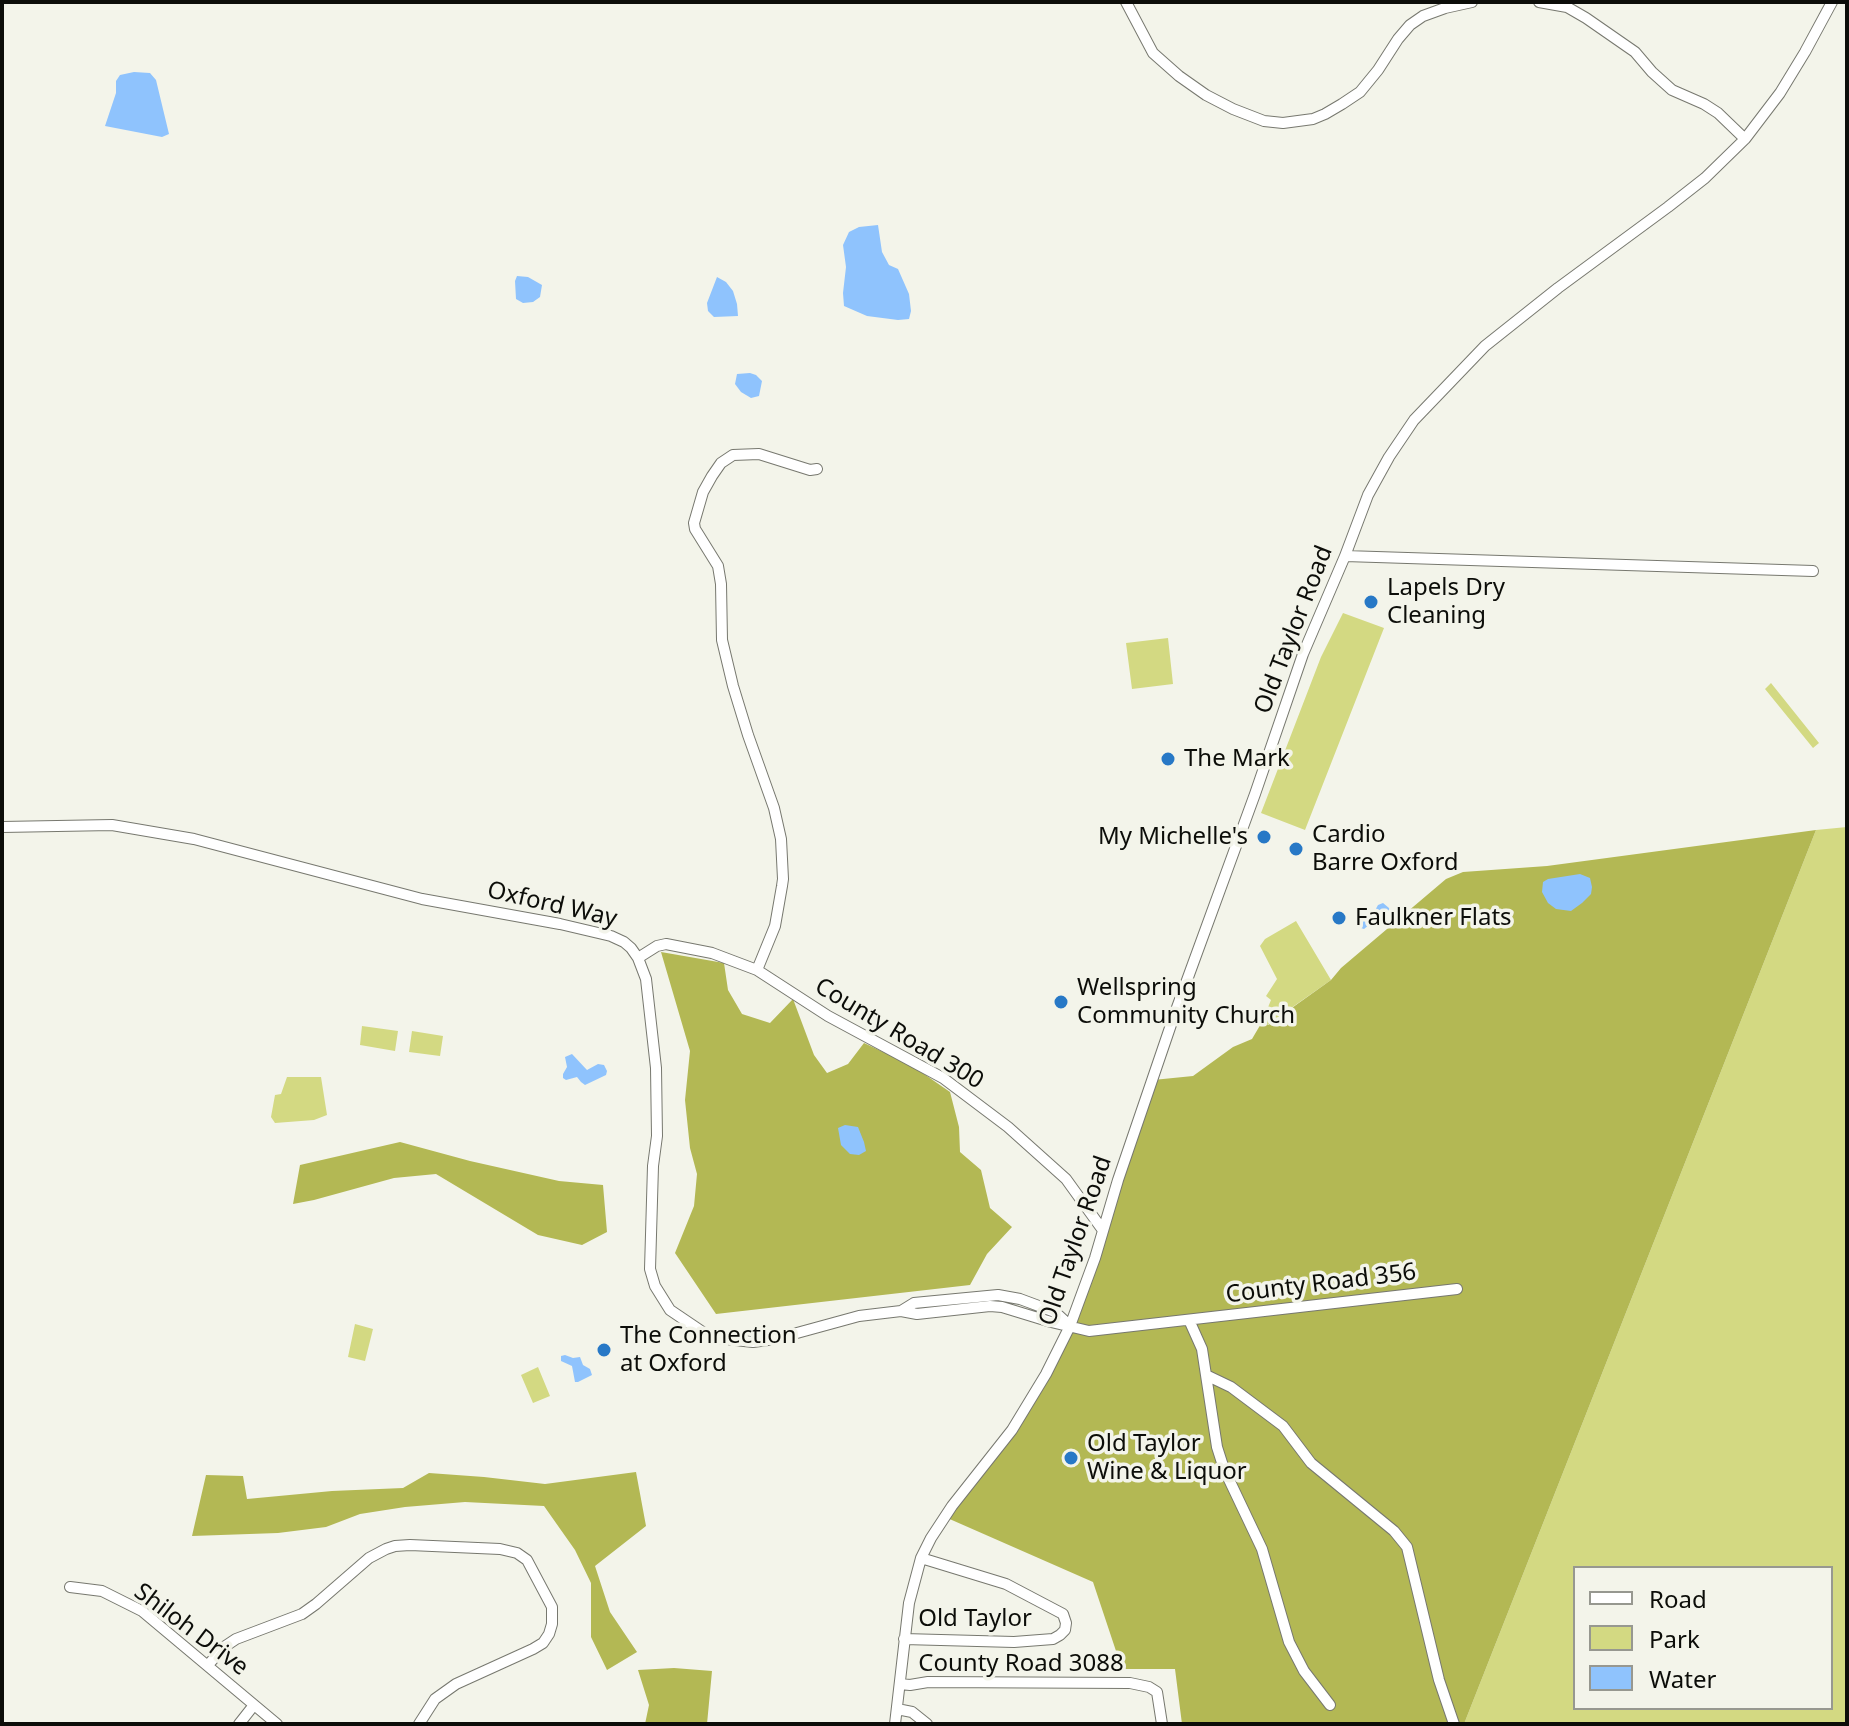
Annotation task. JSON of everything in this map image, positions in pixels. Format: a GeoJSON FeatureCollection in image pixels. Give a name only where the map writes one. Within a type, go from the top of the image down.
{"type":"FeatureCollection","features":[{"type":"Feature","properties":{"kind":"street"},"geometry":{"type":"LineString","coordinates":[[1126,2],[1153,53],[1179,76],[1233,109],[1264,121],[1283,123],[1313,119],[1342,104],[1360,92],[1410,25],[1423,16],[1472,2]]}},
{"type":"Feature","properties":{"kind":"street"},"geometry":{"type":"LineString","coordinates":[[1539,2],[1567,7],[1586,18],[1635,52],[1672,90],[1718,113],[1745,139]]}},
{"type":"Feature","properties":{"kind":"street","name":"Old Taylor Road"},"geometry":{"type":"LineString","coordinates":[[895,1724],[909,1603],[921,1558],[952,1506],[1012,1430],[1046,1374],[1070,1326],[1175,1013],[1303,654],[1368,495],[1414,420],[1485,346],[1705,178],[1745,139],[1780,93],[1832,2]]}},
{"type":"Feature","properties":{"kind":"street"},"geometry":{"type":"LineString","coordinates":[[757,970],[775,926],[783,879],[781,839],[774,808],[733,686],[722,640],[718,566],[694,523],[703,492],[712,476],[721,463],[733,455],[759,454],[810,470],[817,469]]}},
{"type":"Feature","properties":{"kind":"street"},"geometry":{"type":"LineString","coordinates":[[1345,556],[1813,571]]}},
{"type":"Feature","properties":{"kind":"street","name":"Oxford Way"},"geometry":{"type":"LineString","coordinates":[[2,827],[112,825],[194,839],[422,899],[560,924],[624,942],[638,958],[649,992],[657,1099],[650,1269],[655,1286],[670,1310],[704,1333],[736,1342],[753,1342],[859,1316],[901,1311],[917,1314],[990,1306],[1070,1326]]}},
{"type":"Feature","properties":{"kind":"street","name":"County Road 300"},"geometry":{"type":"LineString","coordinates":[[638,958],[666,944],[712,953],[757,970],[828,1016],[943,1078],[1008,1127],[1066,1179],[1102,1229]]}},
{"type":"Feature","properties":{"kind":"street","name":"County Road 356"},"geometry":{"type":"LineString","coordinates":[[1070,1326],[1089,1331],[1457,1289]]}},
{"type":"Feature","properties":{"kind":"street"},"geometry":{"type":"LineString","coordinates":[[1189,1320],[1202,1349],[1217,1447],[1224,1469],[1262,1549],[1289,1642],[1304,1671],[1330,1705]]}},
{"type":"Feature","properties":{"kind":"street"},"geometry":{"type":"LineString","coordinates":[[1208,1376],[1231,1387],[1283,1426],[1311,1463],[1394,1531],[1407,1547],[1439,1680],[1454,1724]]}},
{"type":"Feature","properties":{"kind":"street"},"geometry":{"type":"LineString","coordinates":[[208,1665],[236,1639],[302,1614],[369,1558],[386,1549],[410,1545],[500,1549],[517,1553],[527,1560],[552,1607],[549,1634],[543,1643],[533,1649],[451,1687],[435,1699],[419,1724]]}},
{"type":"Feature","properties":{"kind":"street","name":"Old Taylor"},"geometry":{"type":"LineString","coordinates":[[904,1639],[1014,1642],[1053,1639],[1065,1630],[1063,1614],[1006,1584],[921,1558]]}},
{"type":"Feature","properties":{"kind":"street","name":"Shiloh Drive"},"geometry":{"type":"LineString","coordinates":[[70,1587],[102,1591],[142,1611],[277,1724]]}},
{"type":"Feature","properties":{"kind":"street","name":"County Road 3088"},"geometry":{"type":"LineString","coordinates":[[900,1684],[1130,1683],[1157,1692],[1162,1724]]}},
{"type":"Feature","properties":{"kind":"street"},"geometry":{"type":"LineString","coordinates":[[239,1724],[254,1705]]}},
{"type":"Feature","properties":{"kind":"street","name":"County Road 3088"},"geometry":{"type":"LineString","coordinates":[[897,1709],[912,1712],[927,1724]]}},
{"type":"Feature","properties":{"kind":"green space"},"geometry":{"type":"Polygon","coordinates":[[[1343,613],[1384,628],[1305,830],[1261,813],[1321,657],[1343,613]]]}},
{"type":"Feature","properties":{"kind":"green space"},"geometry":{"type":"Polygon","coordinates":[[[1168,638],[1173,684],[1132,689],[1126,643],[1168,638]]]}},
{"type":"Feature","properties":{"kind":"green space"},"geometry":{"type":"Polygon","coordinates":[[[1771,683],[1819,743],[1813,748],[1765,689],[1771,683]]]}},
{"type":"Feature","properties":{"kind":"green space"},"geometry":{"type":"Polygon","coordinates":[[[1847,827],[1847,1724],[1464,1724],[1816,830],[1847,827]]]}},
{"type":"Feature","properties":{"kind":"green space"},"geometry":{"type":"Polygon","coordinates":[[[1816,830],[1464,1724],[1182,1724],[1175,1669],[1122,1669],[1093,1582],[945,1517],[1010,1433],[1070,1326],[1153,1080],[1193,1076],[1233,1047],[1252,1039],[1262,1022],[1268,1025],[1331,980],[1341,968],[1446,879],[1463,872],[1547,866],[1816,830]]]}},
{"type":"Feature","properties":{"kind":"green space"},"geometry":{"type":"Polygon","coordinates":[[[1296,921],[1331,980],[1267,1025],[1262,1022],[1271,1000],[1266,996],[1277,979],[1260,946],[1265,939],[1296,921]]]}},
{"type":"Feature","properties":{"kind":"green space"},"geometry":{"type":"Polygon","coordinates":[[[661,952],[724,963],[728,990],[742,1014],[770,1023],[793,999],[814,1055],[827,1073],[848,1064],[864,1043],[911,1065],[950,1092],[959,1127],[960,1152],[981,1170],[990,1208],[1012,1227],[987,1254],[970,1285],[716,1314],[675,1253],[694,1206],[697,1174],[690,1148],[685,1100],[690,1051],[661,952]]]}},
{"type":"Feature","properties":{"kind":"green space"},"geometry":{"type":"Polygon","coordinates":[[[362,1026],[398,1031],[395,1051],[360,1045],[362,1026]]]}},
{"type":"Feature","properties":{"kind":"green space"},"geometry":{"type":"Polygon","coordinates":[[[412,1031],[443,1036],[440,1056],[409,1052],[412,1031]]]}},
{"type":"Feature","properties":{"kind":"green space"},"geometry":{"type":"Polygon","coordinates":[[[287,1077],[321,1077],[327,1115],[314,1120],[275,1123],[271,1117],[275,1095],[281,1094],[287,1077]]]}},
{"type":"Feature","properties":{"kind":"green space"},"geometry":{"type":"Polygon","coordinates":[[[400,1142],[559,1181],[603,1185],[607,1232],[582,1245],[538,1235],[436,1174],[394,1178],[293,1204],[300,1165],[400,1142]]]}},
{"type":"Feature","properties":{"kind":"green space"},"geometry":{"type":"Polygon","coordinates":[[[355,1324],[373,1329],[365,1361],[348,1357],[355,1324]]]}},
{"type":"Feature","properties":{"kind":"green space"},"geometry":{"type":"Polygon","coordinates":[[[538,1367],[550,1396],[533,1403],[521,1375],[538,1367]]]}},
{"type":"Feature","properties":{"kind":"green space"},"geometry":{"type":"Polygon","coordinates":[[[636,1472],[646,1526],[595,1566],[610,1612],[637,1652],[607,1670],[591,1637],[591,1583],[575,1550],[544,1506],[465,1502],[405,1507],[360,1514],[326,1527],[278,1533],[192,1536],[206,1475],[243,1476],[247,1499],[403,1488],[429,1473],[545,1484],[636,1472]]]}},
{"type":"Feature","properties":{"kind":"green space"},"geometry":{"type":"Polygon","coordinates":[[[674,1668],[712,1671],[707,1724],[645,1724],[649,1705],[638,1670],[674,1668]]]}},
{"type":"Feature","properties":{"kind":"water"},"geometry":{"type":"Polygon","coordinates":[[[150,73],[156,80],[169,134],[162,137],[105,126],[116,93],[116,81],[120,75],[150,73]]]}},
{"type":"Feature","properties":{"kind":"water"},"geometry":{"type":"Polygon","coordinates":[[[878,225],[882,252],[889,265],[898,269],[909,294],[909,319],[867,316],[844,306],[846,267],[843,245],[849,232],[859,227],[878,225]]]}},
{"type":"Feature","properties":{"kind":"water"},"geometry":{"type":"Polygon","coordinates":[[[517,276],[528,277],[542,285],[540,297],[523,303],[516,299],[517,276]]]}},
{"type":"Feature","properties":{"kind":"water"},"geometry":{"type":"Polygon","coordinates":[[[717,277],[733,291],[738,316],[714,317],[708,311],[707,303],[717,277]]]}},
{"type":"Feature","properties":{"kind":"water"},"geometry":{"type":"Polygon","coordinates":[[[750,373],[762,381],[759,396],[751,398],[735,384],[737,374],[750,373]]]}},
{"type":"Feature","properties":{"kind":"water"},"geometry":{"type":"Polygon","coordinates":[[[1580,874],[1590,878],[1592,887],[1591,894],[1582,903],[1571,911],[1556,909],[1548,903],[1542,892],[1543,882],[1580,874]]]}},
{"type":"Feature","properties":{"kind":"water"},"geometry":{"type":"Polygon","coordinates":[[[1383,903],[1389,908],[1388,916],[1377,918],[1376,923],[1361,928],[1359,923],[1365,920],[1366,913],[1373,914],[1383,903]]]}},
{"type":"Feature","properties":{"kind":"water"},"geometry":{"type":"Polygon","coordinates":[[[572,1054],[587,1070],[598,1064],[604,1065],[606,1075],[585,1085],[577,1077],[566,1080],[563,1078],[567,1067],[565,1057],[572,1054]]]}},
{"type":"Feature","properties":{"kind":"water"},"geometry":{"type":"Polygon","coordinates":[[[845,1125],[858,1127],[866,1151],[859,1155],[850,1154],[841,1145],[838,1128],[845,1125]]]}},
{"type":"Feature","properties":{"kind":"water"},"geometry":{"type":"Polygon","coordinates":[[[561,1356],[580,1357],[592,1375],[575,1382],[572,1366],[561,1361],[561,1356]]]}},
{"type":"Feature","properties":{"kind":"place","name":"Lapels Dry Cleaning"},"geometry":{"type":"Point","coordinates":[1371,602]}},
{"type":"Feature","properties":{"kind":"place","name":"The Mark"},"geometry":{"type":"Point","coordinates":[1168,759]}},
{"type":"Feature","properties":{"kind":"place","name":"My Michelle's"},"geometry":{"type":"Point","coordinates":[1264,837]}},
{"type":"Feature","properties":{"kind":"place","name":"Cardio Barre Oxford"},"geometry":{"type":"Point","coordinates":[1296,849]}},
{"type":"Feature","properties":{"kind":"place","name":"Faulkner Flats"},"geometry":{"type":"Point","coordinates":[1339,918]}},
{"type":"Feature","properties":{"kind":"place","name":"Wellspring Community Church"},"geometry":{"type":"Point","coordinates":[1061,1002]}},
{"type":"Feature","properties":{"kind":"place","name":"The Connection at Oxford"},"geometry":{"type":"Point","coordinates":[604,1350]}},
{"type":"Feature","properties":{"kind":"place","name":"Old Taylor Wine & Liquor"},"geometry":{"type":"Point","coordinates":[1071,1458]}}]}
